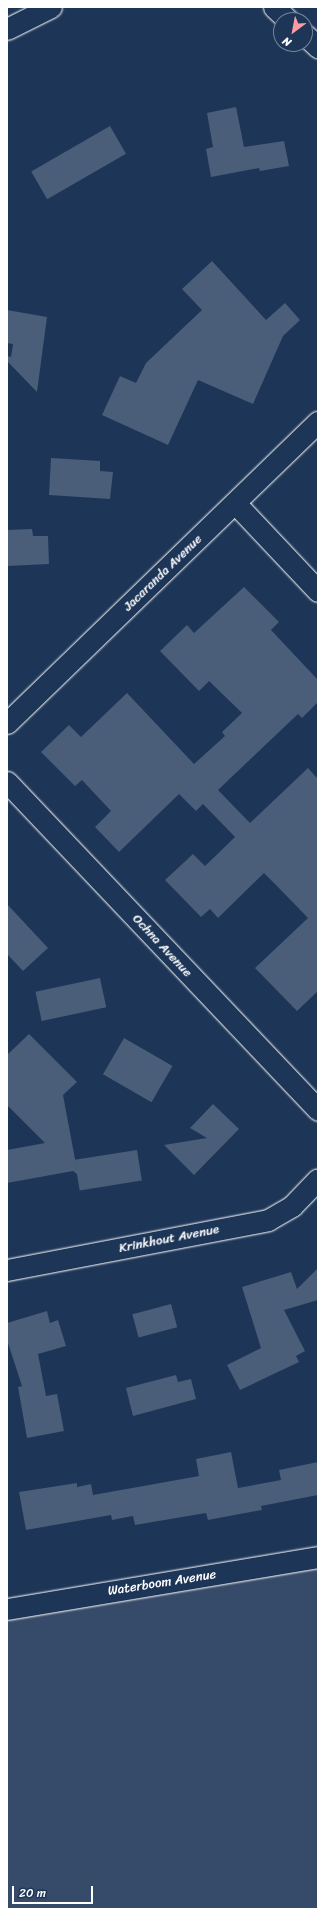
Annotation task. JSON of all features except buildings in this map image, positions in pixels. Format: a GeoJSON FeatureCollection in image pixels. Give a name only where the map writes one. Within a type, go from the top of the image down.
{"type":"FeatureCollection","features":[{"type":"Feature","properties":{"kind":"street"},"geometry":{"type":"LineString","coordinates":[[7,29],[51,7]]}},
{"type":"Feature","properties":{"kind":"street","name":"Jacaranda Avenue"},"geometry":{"type":"LineString","coordinates":[[7,723],[318,422]]}},
{"type":"Feature","properties":{"kind":"street"},"geometry":{"type":"LineString","coordinates":[[235,503],[318,591]]}},
{"type":"Feature","properties":{"kind":"street","name":"Ochna Avenue"},"geometry":{"type":"LineString","coordinates":[[7,782],[318,1110]]}},
{"type":"Feature","properties":{"kind":"street","name":"Krinkhout Avenue"},"geometry":{"type":"LineString","coordinates":[[7,1270],[268,1220],[292,1206],[318,1179]]}},
{"type":"Feature","properties":{"kind":"street","name":"Waterboom Avenue"},"geometry":{"type":"LineString","coordinates":[[7,1609],[318,1557]]}},
{"type":"Feature","properties":{"kind":"shaded area"},"geometry":{"type":"Polygon","coordinates":[[[318,1564],[318,1909],[7,1909],[7,1617],[318,1564]]]}}]}
